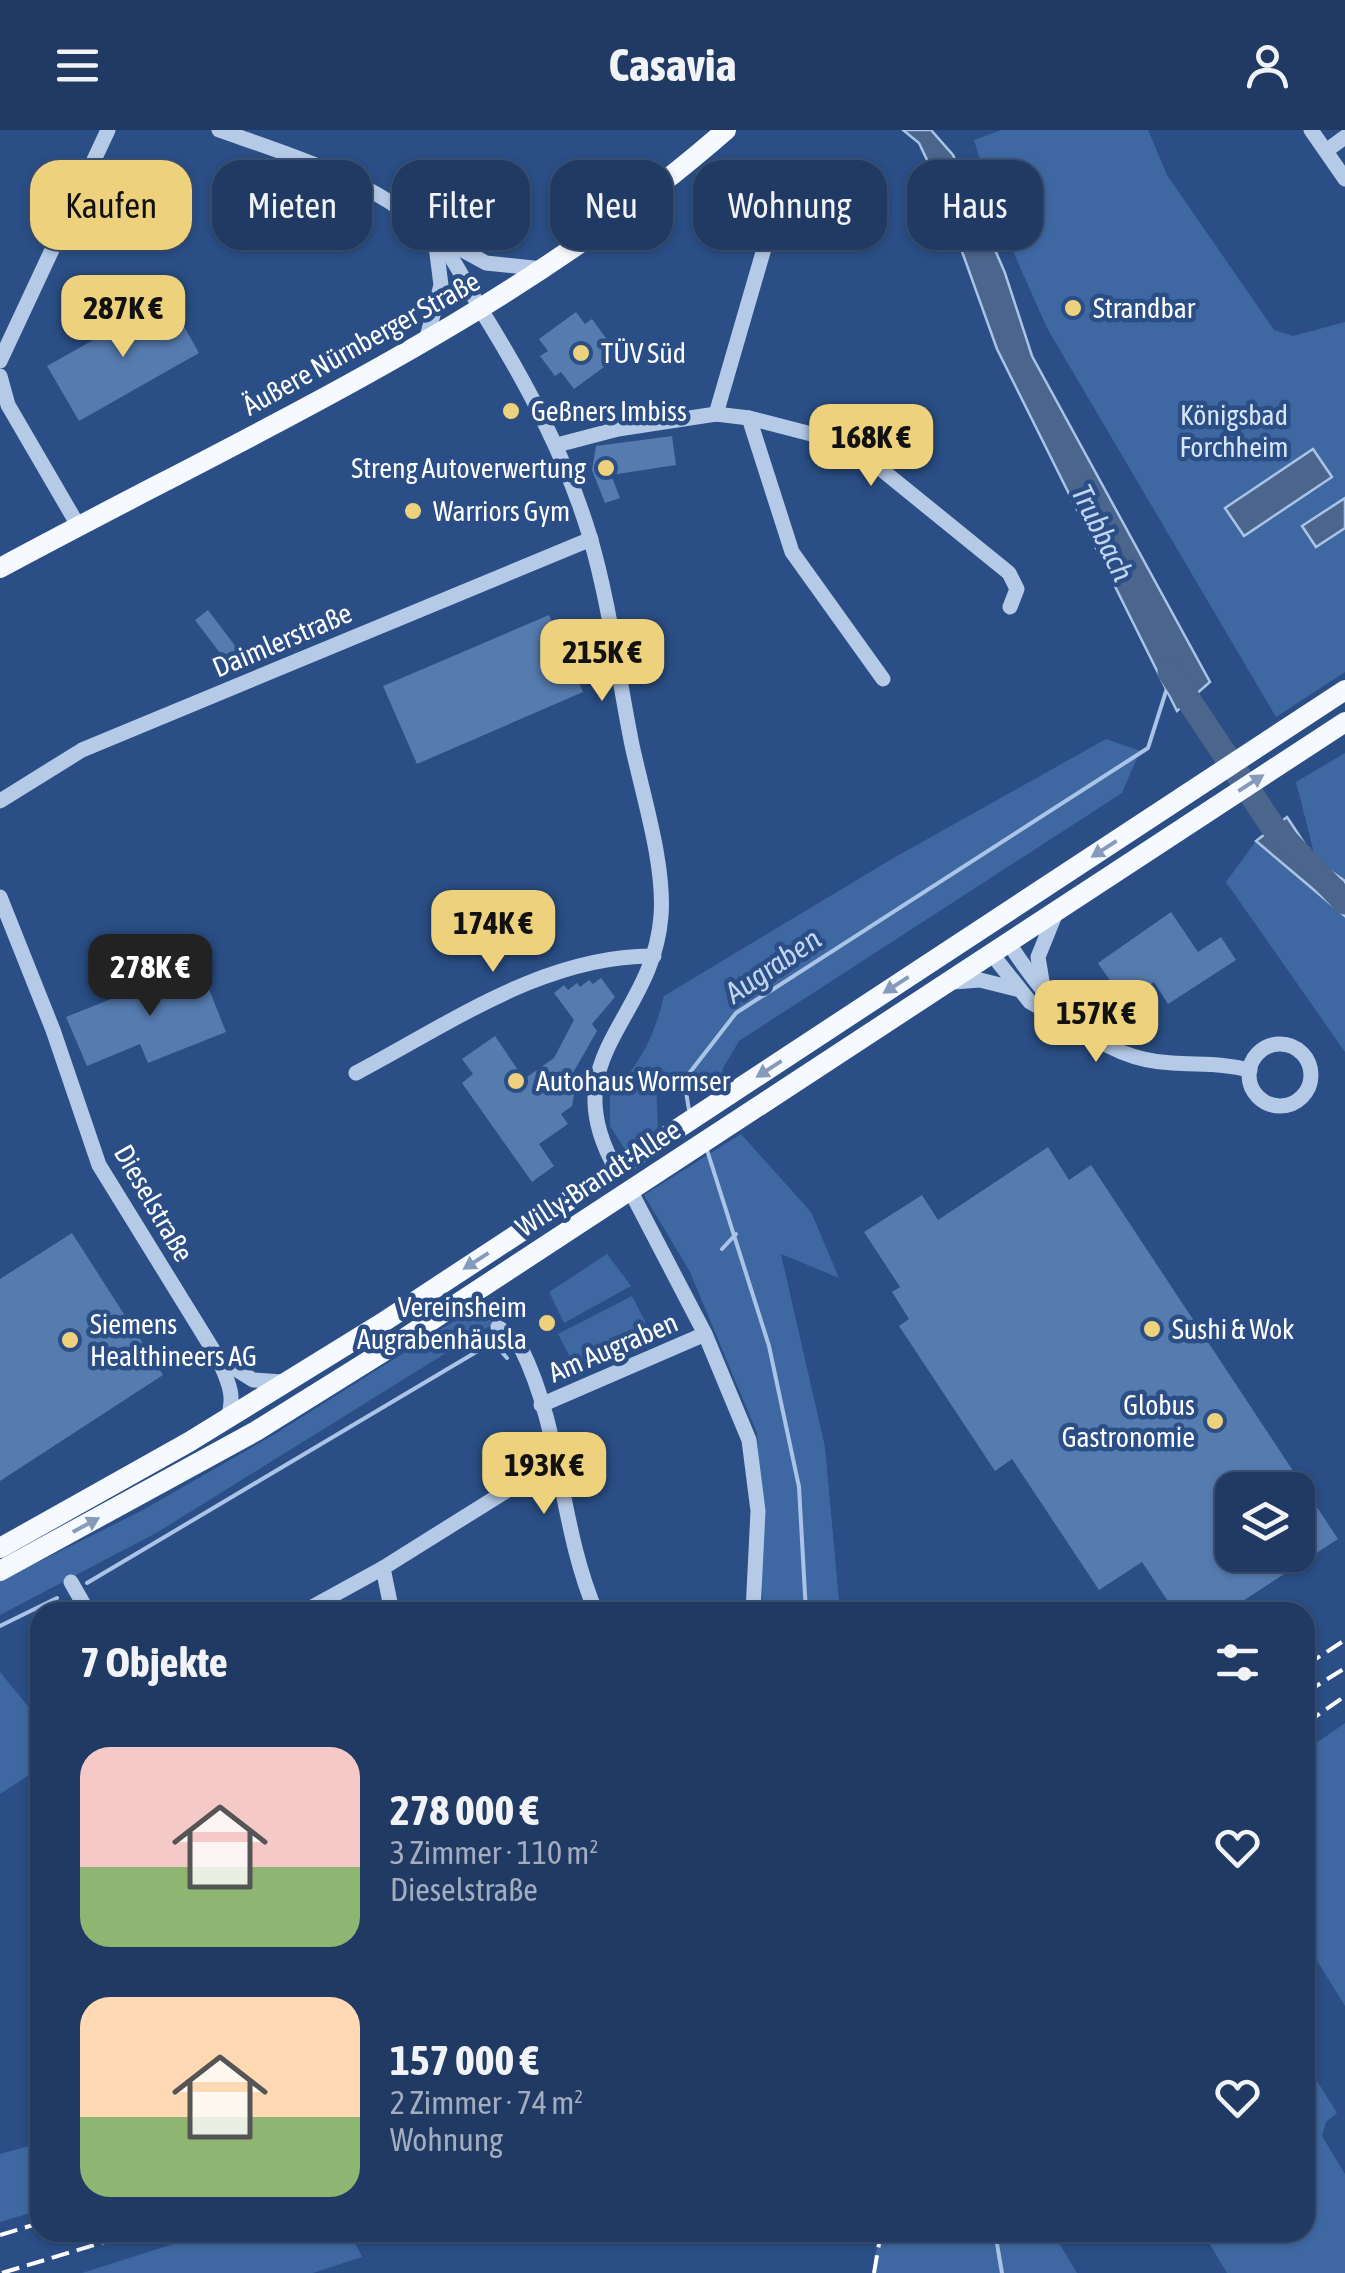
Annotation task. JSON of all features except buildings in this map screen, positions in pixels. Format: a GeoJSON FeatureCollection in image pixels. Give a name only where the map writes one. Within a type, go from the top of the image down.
{"type":"FeatureCollection","features":[{"type":"Feature","properties":{"kind":"main road","name":"Äußere Nürnberger Straße"},"geometry":{"type":"LineString","coordinates":[[0,568],[426,342],[543,269],[726,130]]}},
{"type":"Feature","properties":{"kind":"main road","name":"Willy-Brandt-Allee"},"geometry":{"type":"LineString","coordinates":[[0,1548],[286,1382],[1345,690]]}},
{"type":"Feature","properties":{"kind":"main road","name":"Willy-Brandt-Allee"},"geometry":{"type":"LineString","coordinates":[[0,1571],[256,1431],[1345,722]]}},
{"type":"Feature","properties":{"kind":"main road"},"geometry":{"type":"LineString","coordinates":[[986,927],[999,947]]}},
{"type":"Feature","properties":{"kind":"main road"},"geometry":{"type":"LineString","coordinates":[[616,1169],[630,1190]]}},
{"type":"Feature","properties":{"kind":"street"},"geometry":{"type":"LineString","coordinates":[[0,361],[108,130]]}},
{"type":"Feature","properties":{"kind":"street"},"geometry":{"type":"LineString","coordinates":[[219,130],[359,182],[392,205]]}},
{"type":"Feature","properties":{"kind":"street"},"geometry":{"type":"LineString","coordinates":[[1311,130],[1345,179]]}},
{"type":"Feature","properties":{"kind":"street"},"geometry":{"type":"LineString","coordinates":[[1326,151],[1345,137]]}},
{"type":"Feature","properties":{"kind":"street"},"geometry":{"type":"LineString","coordinates":[[426,342],[442,285],[435,250]]}},
{"type":"Feature","properties":{"kind":"street"},"geometry":{"type":"LineString","coordinates":[[443,250],[556,445],[590,539],[658,873],[662,915],[654,956],[641,989],[605,1050],[595,1078],[595,1122],[601,1143],[616,1169]]}},
{"type":"Feature","properties":{"kind":"street"},"geometry":{"type":"LineString","coordinates":[[463,250],[486,263],[543,269]]}},
{"type":"Feature","properties":{"kind":"street"},"geometry":{"type":"LineString","coordinates":[[716,414],[763,250]]}},
{"type":"Feature","properties":{"kind":"street"},"geometry":{"type":"LineString","coordinates":[[0,376],[8,405],[79,527]]}},
{"type":"Feature","properties":{"kind":"street"},"geometry":{"type":"LineString","coordinates":[[556,445],[618,428],[716,414],[748,418],[850,444],[1008,573],[1017,589],[1010,608]]}},
{"type":"Feature","properties":{"kind":"street"},"geometry":{"type":"LineString","coordinates":[[748,418],[792,552],[883,679]]}},
{"type":"Feature","properties":{"kind":"street","name":"Daimlerstraße"},"geometry":{"type":"LineString","coordinates":[[0,801],[82,750],[590,539]]}},
{"type":"Feature","properties":{"kind":"street","name":"Dieselstraße"},"geometry":{"type":"LineString","coordinates":[[0,897],[53,1030],[99,1166],[218,1358],[233,1406],[227,1419]]}},
{"type":"Feature","properties":{"kind":"street"},"geometry":{"type":"LineString","coordinates":[[1044,991],[1040,948],[1059,908]]}},
{"type":"Feature","properties":{"kind":"street"},"geometry":{"type":"LineString","coordinates":[[999,947],[1016,989]]}},
{"type":"Feature","properties":{"kind":"street"},"geometry":{"type":"LineString","coordinates":[[999,947],[1075,1026]]}},
{"type":"Feature","properties":{"kind":"street"},"geometry":{"type":"LineString","coordinates":[[356,1074],[508,992],[572,966],[614,956],[654,956]]}},
{"type":"Feature","properties":{"kind":"street"},"geometry":{"type":"LineString","coordinates":[[944,984],[980,980],[1016,989],[1053,1016],[1114,1048],[1158,1062],[1205,1062],[1250,1070]]}},
{"type":"Feature","properties":{"kind":"street"},"geometry":{"type":"LineString","coordinates":[[1286,1045],[1303,1054],[1311,1073],[1310,1083],[1299,1100],[1271,1104],[1256,1094],[1250,1070],[1262,1050],[1286,1045]]}},
{"type":"Feature","properties":{"kind":"street","name":"Am Augraben"},"geometry":{"type":"LineString","coordinates":[[630,1190],[705,1334],[750,1440],[758,1511],[753,1602]]}},
{"type":"Feature","properties":{"kind":"street"},"geometry":{"type":"LineString","coordinates":[[498,1327],[519,1344],[541,1406],[578,1571],[592,1602]]}},
{"type":"Feature","properties":{"kind":"street","name":"Am Augraben"},"geometry":{"type":"LineString","coordinates":[[541,1406],[705,1334]]}},
{"type":"Feature","properties":{"kind":"street"},"geometry":{"type":"LineString","coordinates":[[218,1358],[253,1380],[286,1382]]}},
{"type":"Feature","properties":{"kind":"street"},"geometry":{"type":"LineString","coordinates":[[321,1602],[554,1461]]}},
{"type":"Feature","properties":{"kind":"street"},"geometry":{"type":"LineString","coordinates":[[383,1568],[390,1602]]}},
{"type":"Feature","properties":{"kind":"street"},"geometry":{"type":"LineString","coordinates":[[71,1582],[82,1602]]}},
{"type":"Feature","properties":{"kind":"green space","name":"Königsbad Forchheim"},"geometry":{"type":"Polygon","coordinates":[[[1001,130],[1148,130],[1167,175],[1274,330],[1293,336],[1345,322],[1345,672],[1276,717],[1047,328],[1012,250],[1043,250],[1043,160],[980,160],[974,140],[1001,130]]]}},
{"type":"Feature","properties":{"kind":"green space"},"geometry":{"type":"Polygon","coordinates":[[[1106,739],[1140,751],[1122,793],[739,1041],[723,1068],[720,1087],[656,1074],[658,1133],[626,1151],[610,1126],[610,1096],[644,1050],[664,996],[890,860],[1106,739]]]}},
{"type":"Feature","properties":{"kind":"green space"},"geometry":{"type":"Polygon","coordinates":[[[1345,753],[1345,881],[1316,861],[1296,782],[1345,753]]]}},
{"type":"Feature","properties":{"kind":"green space"},"geometry":{"type":"Polygon","coordinates":[[[1256,841],[1345,916],[1345,1052],[1226,882],[1256,841]]]}},
{"type":"Feature","properties":{"kind":"green space"},"geometry":{"type":"Polygon","coordinates":[[[741,1134],[811,1212],[839,1278],[781,1254],[825,1447],[839,1602],[763,1602],[757,1433],[690,1272],[644,1195],[741,1134]]]}},
{"type":"Feature","properties":{"kind":"green space"},"geometry":{"type":"Polygon","coordinates":[[[607,1254],[631,1286],[564,1323],[549,1292],[607,1254]]]}},
{"type":"Feature","properties":{"kind":"green space"},"geometry":{"type":"Polygon","coordinates":[[[494,1296],[504,1317],[158,1532],[0,1615],[0,1581],[143,1510],[275,1434],[494,1296]]]}},
{"type":"Feature","properties":{"kind":"green space"},"geometry":{"type":"Polygon","coordinates":[[[632,1296],[650,1331],[576,1369],[558,1334],[632,1296]]]}},
{"type":"Feature","properties":{"kind":"green space"},"geometry":{"type":"Polygon","coordinates":[[[0,1672],[30,1709],[30,1776],[0,1794],[0,1672]]]}},
{"type":"Feature","properties":{"kind":"green space"},"geometry":{"type":"Polygon","coordinates":[[[1345,1723],[1345,2006],[1315,1957],[1315,1744],[1345,1723]]]}},
{"type":"Feature","properties":{"kind":"green space"},"geometry":{"type":"Polygon","coordinates":[[[1315,2078],[1337,2113],[1326,2122],[1322,2136],[1345,2174],[1345,2273],[1227,2273],[1208,2242],[1315,2242],[1315,2078]]]}},
{"type":"Feature","properties":{"kind":"green space"},"geometry":{"type":"Polygon","coordinates":[[[30,2146],[30,2213],[0,2222],[0,2154],[30,2146]]]}},
{"type":"Feature","properties":{"kind":"green space"},"geometry":{"type":"Polygon","coordinates":[[[180,2242],[354,2242],[362,2257],[313,2273],[82,2273],[180,2242]]]}},
{"type":"Feature","properties":{"kind":"green space"},"geometry":{"type":"Polygon","coordinates":[[[878,2242],[1058,2242],[1077,2273],[873,2273],[878,2242]]]}},
{"type":"Feature","properties":{"kind":"water"},"geometry":{"type":"Polygon","coordinates":[[[903,130],[931,130],[955,160],[927,160],[919,143],[903,130]]]}},
{"type":"Feature","properties":{"kind":"water"},"geometry":{"type":"Polygon","coordinates":[[[961,250],[995,250],[1032,356],[1210,682],[1177,711],[997,349],[961,250]]]}},
{"type":"Feature","properties":{"kind":"water"},"geometry":{"type":"Polygon","coordinates":[[[1313,449],[1332,477],[1244,536],[1225,508],[1313,449]]]}},
{"type":"Feature","properties":{"kind":"water"},"geometry":{"type":"Polygon","coordinates":[[[1345,498],[1345,528],[1316,547],[1302,526],[1345,498]]]}},
{"type":"Feature","properties":{"kind":"water"},"geometry":{"type":"Polygon","coordinates":[[[1287,817],[1316,861],[1345,881],[1345,916],[1256,841],[1287,817]]]}},
{"type":"Feature","properties":{"kind":"waterway","name":"Trubbach"},"geometry":{"type":"LineString","coordinates":[[1170,672],[1273,827],[1345,902]]}},
{"type":"Feature","properties":{"kind":"waterway","name":"Augraben"},"geometry":{"type":"LineString","coordinates":[[689,1110],[684,1080],[736,1013],[1148,748],[1168,685]]}},
{"type":"Feature","properties":{"kind":"waterway","name":"Augraben"},"geometry":{"type":"LineString","coordinates":[[707,1150],[769,1346],[799,1487],[805,1602]]}},
{"type":"Feature","properties":{"kind":"waterway"},"geometry":{"type":"LineString","coordinates":[[722,1249],[736,1234]]}},
{"type":"Feature","properties":{"kind":"waterway"},"geometry":{"type":"LineString","coordinates":[[87,1583],[493,1342],[507,1358]]}},
{"type":"Feature","properties":{"kind":"waterway"},"geometry":{"type":"LineString","coordinates":[[49,1602],[57,1598]]}},
{"type":"Feature","properties":{"kind":"waterway"},"geometry":{"type":"LineString","coordinates":[[0,1626],[30,1611]]}},
{"type":"Feature","properties":{"kind":"waterway","name":"Augraben"},"geometry":{"type":"LineString","coordinates":[[997,2242],[1002,2273]]}},
{"type":"Feature","properties":{"kind":"railway"},"geometry":{"type":"LineString","coordinates":[[1315,1660],[1345,1640]]}},
{"type":"Feature","properties":{"kind":"railway"},"geometry":{"type":"LineString","coordinates":[[1315,1687],[1345,1668]]}},
{"type":"Feature","properties":{"kind":"railway"},"geometry":{"type":"LineString","coordinates":[[1315,1717],[1345,1696]]}},
{"type":"Feature","properties":{"kind":"railway"},"geometry":{"type":"LineString","coordinates":[[0,2235],[30,2226]]}},
{"type":"Feature","properties":{"kind":"railway"},"geometry":{"type":"LineString","coordinates":[[2,2273],[104,2242]]}},
{"type":"Feature","properties":{"kind":"railway"},"geometry":{"type":"LineString","coordinates":[[874,2273],[879,2242]]}},
{"type":"Feature","properties":{"kind":"place","name":"Strandbar"},"geometry":{"type":"Point","coordinates":[1073,308]}},
{"type":"Feature","properties":{"kind":"place","name":"TÜV Süd"},"geometry":{"type":"Point","coordinates":[581,353]}},
{"type":"Feature","properties":{"kind":"place","name":"Geßners Imbiss"},"geometry":{"type":"Point","coordinates":[511,411]}},
{"type":"Feature","properties":{"kind":"place","name":"Streng Autoverwertung"},"geometry":{"type":"Point","coordinates":[606,468]}},
{"type":"Feature","properties":{"kind":"place","name":"Warriors Gym"},"geometry":{"type":"Point","coordinates":[413,511]}},
{"type":"Feature","properties":{"kind":"place","name":"Autohaus Wormser"},"geometry":{"type":"Point","coordinates":[516,1081]}},
{"type":"Feature","properties":{"kind":"place","name":"Vereinsheim Augrabenhäusla"},"geometry":{"type":"Point","coordinates":[547,1323]}},
{"type":"Feature","properties":{"kind":"place","name":"Sushi & Wok"},"geometry":{"type":"Point","coordinates":[1152,1329]}},
{"type":"Feature","properties":{"kind":"place","name":"Siemens Healthineers AG"},"geometry":{"type":"Point","coordinates":[70,1340]}},
{"type":"Feature","properties":{"kind":"place","name":"Globus Gastronomie"},"geometry":{"type":"Point","coordinates":[1215,1421]}}]}
